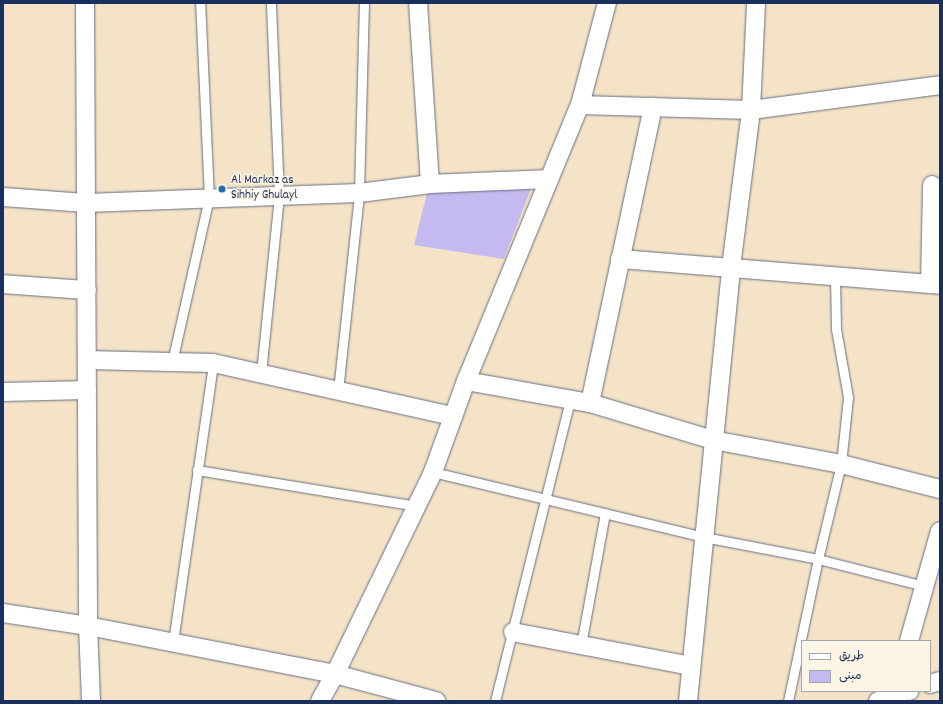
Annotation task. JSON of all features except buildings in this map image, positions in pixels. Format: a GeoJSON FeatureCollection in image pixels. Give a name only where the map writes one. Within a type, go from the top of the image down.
{"type":"FeatureCollection","features":[{"type":"Feature","properties":{"kind":"street"},"geometry":{"type":"LineString","coordinates":[[85,3],[88,626],[91,701]]}},
{"type":"Feature","properties":{"kind":"street"},"geometry":{"type":"LineString","coordinates":[[418,3],[430,184]]}},
{"type":"Feature","properties":{"kind":"street"},"geometry":{"type":"LineString","coordinates":[[320,701],[335,674],[433,472],[466,381],[580,105],[607,3]]}},
{"type":"Feature","properties":{"kind":"street"},"geometry":{"type":"LineString","coordinates":[[688,701],[731,267],[750,110],[756,3]]}},
{"type":"Feature","properties":{"kind":"street"},"geometry":{"type":"LineString","coordinates":[[580,105],[750,110],[940,85]]}},
{"type":"Feature","properties":{"kind":"street"},"geometry":{"type":"LineString","coordinates":[[590,403],[653,107]]}},
{"type":"Feature","properties":{"kind":"street"},"geometry":{"type":"LineString","coordinates":[[3,197],[86,203],[359,193],[430,184],[549,178]]}},
{"type":"Feature","properties":{"kind":"street"},"geometry":{"type":"LineString","coordinates":[[620,259],[935,285],[932,185]]}},
{"type":"Feature","properties":{"kind":"street"},"geometry":{"type":"LineString","coordinates":[[3,284],[87,290]]}},
{"type":"Feature","properties":{"kind":"street"},"geometry":{"type":"LineString","coordinates":[[87,360],[213,363],[453,416]]}},
{"type":"Feature","properties":{"kind":"street"},"geometry":{"type":"LineString","coordinates":[[466,381],[590,403],[713,440],[841,464],[940,489]]}},
{"type":"Feature","properties":{"kind":"street"},"geometry":{"type":"LineString","coordinates":[[3,392],[87,390]]}},
{"type":"Feature","properties":{"kind":"street"},"geometry":{"type":"LineString","coordinates":[[909,640],[940,531]]}},
{"type":"Feature","properties":{"kind":"street"},"geometry":{"type":"LineString","coordinates":[[3,613],[88,626],[335,674],[433,701]]}},
{"type":"Feature","properties":{"kind":"street"},"geometry":{"type":"LineString","coordinates":[[513,632],[691,666]]}},
{"type":"Feature","properties":{"kind":"lane"},"geometry":{"type":"LineString","coordinates":[[172,362],[209,198],[200,3]]}},
{"type":"Feature","properties":{"kind":"lane"},"geometry":{"type":"LineString","coordinates":[[261,373],[279,196],[271,3]]}},
{"type":"Feature","properties":{"kind":"lane"},"geometry":{"type":"LineString","coordinates":[[338,391],[359,193],[364,3]]}},
{"type":"Feature","properties":{"kind":"lane"},"geometry":{"type":"LineString","coordinates":[[788,701],[818,559],[841,464],[848,397],[836,329],[835,276]]}},
{"type":"Feature","properties":{"kind":"lane"},"geometry":{"type":"LineString","coordinates":[[173,642],[213,363]]}},
{"type":"Feature","properties":{"kind":"lane"},"geometry":{"type":"LineString","coordinates":[[495,701],[570,400]]}},
{"type":"Feature","properties":{"kind":"lane"},"geometry":{"type":"LineString","coordinates":[[197,470],[417,506]]}},
{"type":"Feature","properties":{"kind":"lane"},"geometry":{"type":"LineString","coordinates":[[433,472],[704,536],[818,559],[924,586]]}},
{"type":"Feature","properties":{"kind":"lane"},"geometry":{"type":"LineString","coordinates":[[580,645],[605,513]]}},
{"type":"Feature","properties":{"kind":"place","name":"Al Markaz as Sihhiy Ghulayl"},"geometry":{"type":"Point","coordinates":[222,189]}}]}
